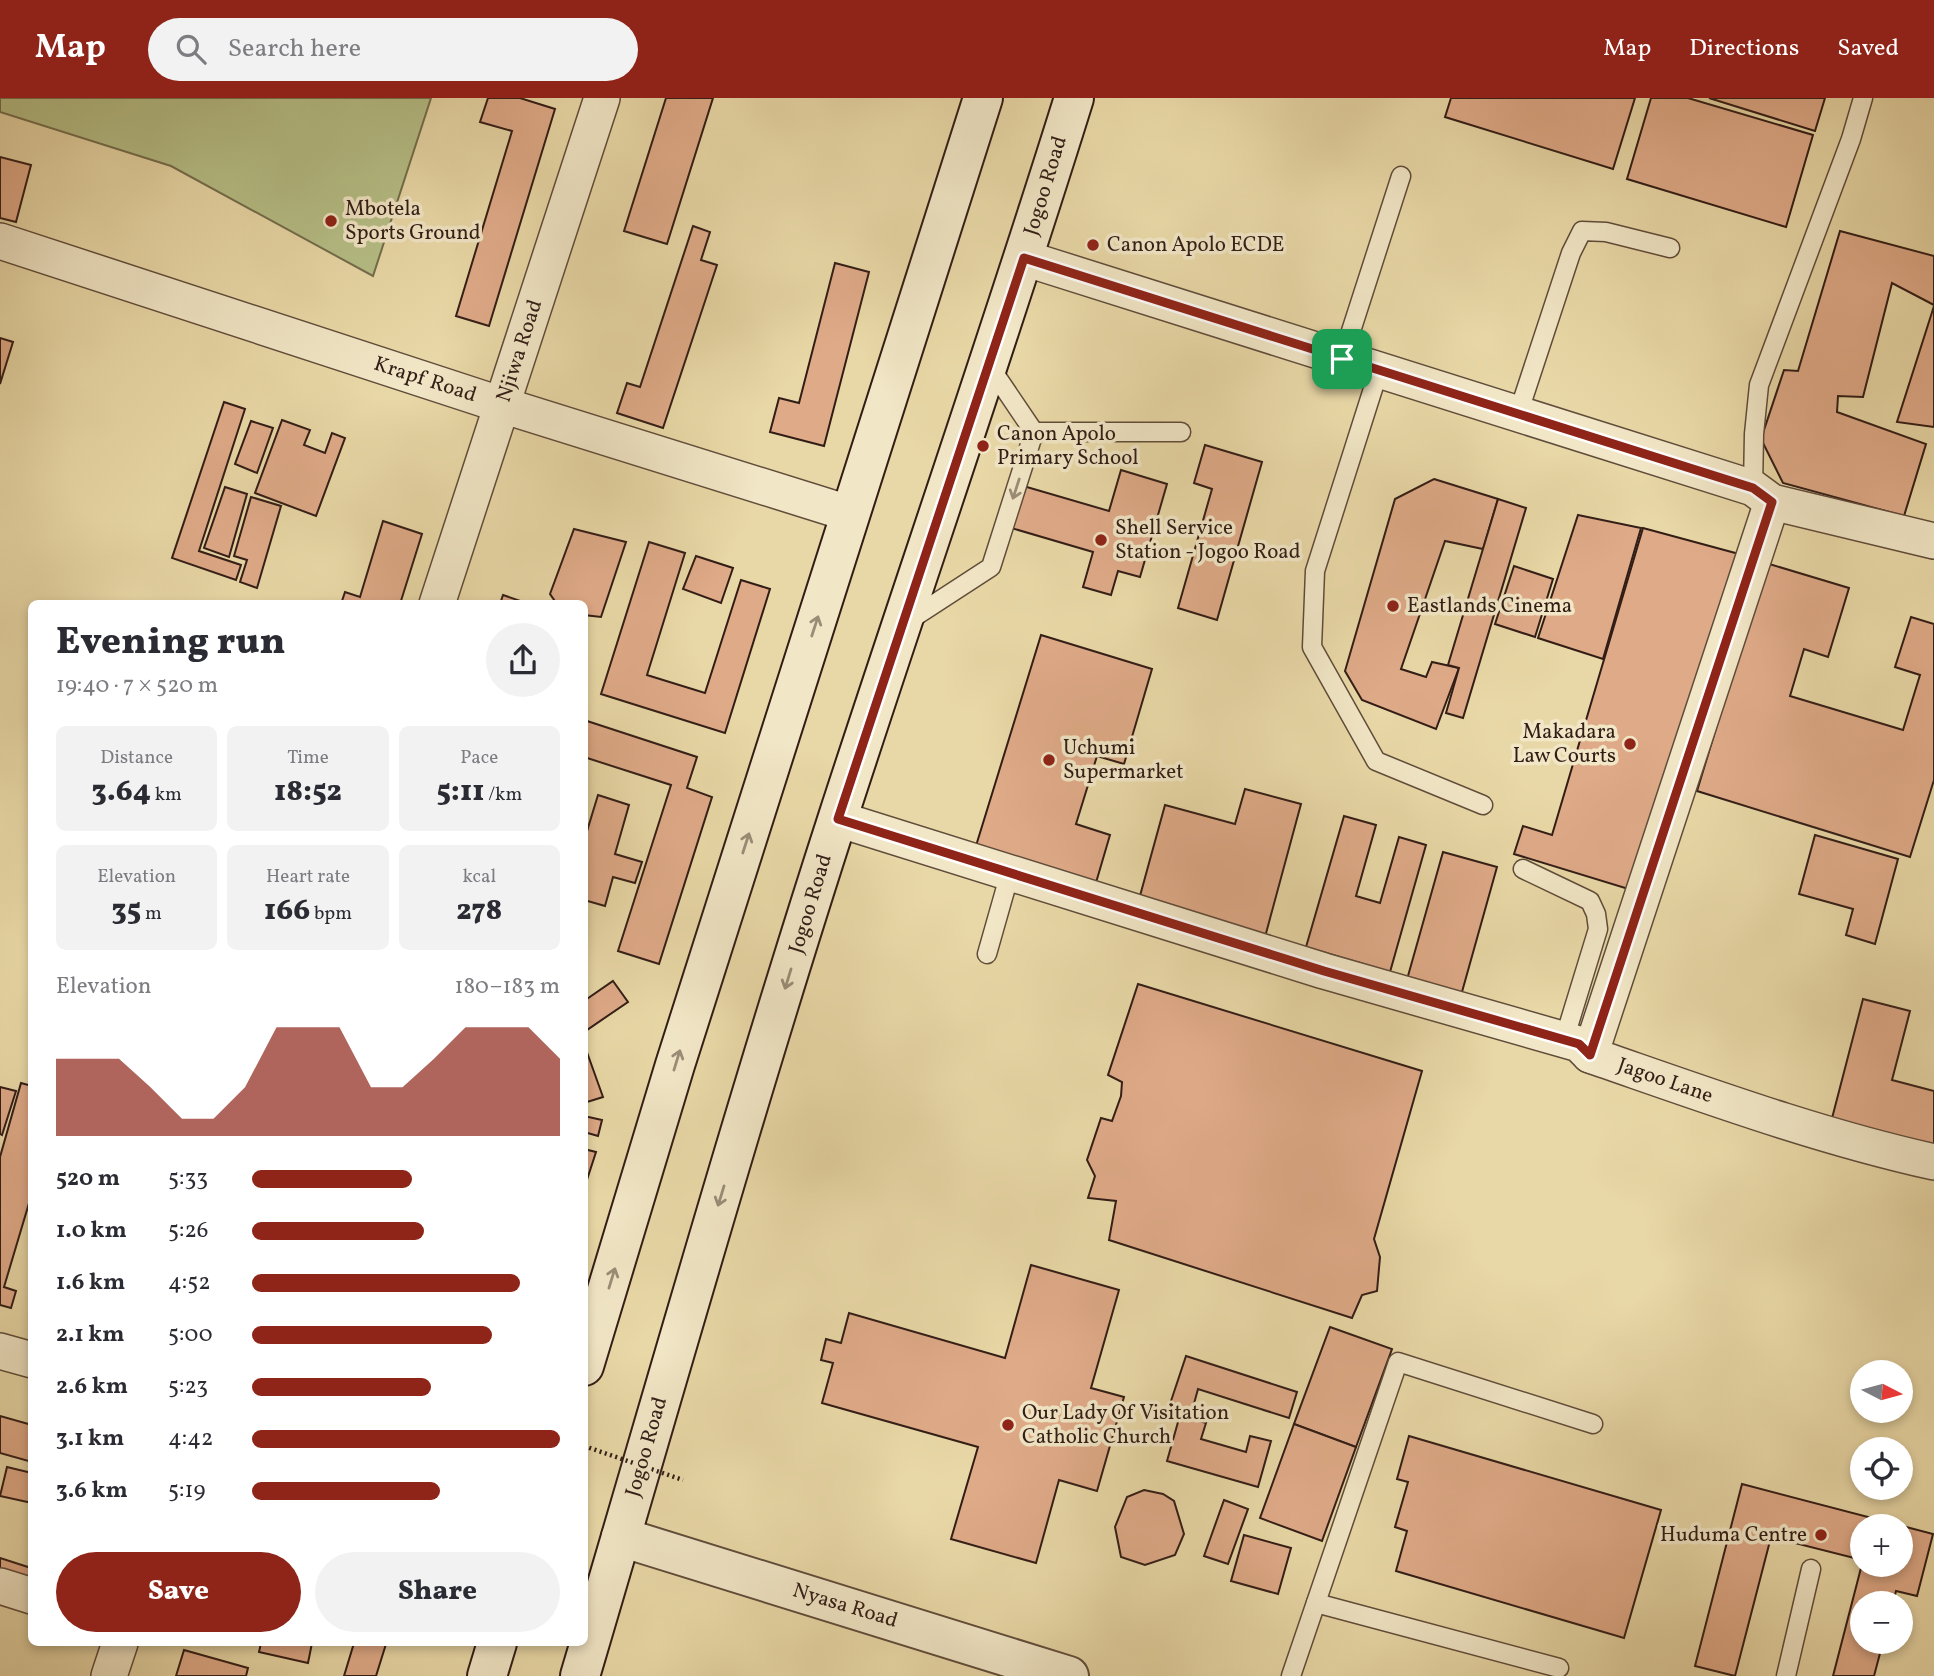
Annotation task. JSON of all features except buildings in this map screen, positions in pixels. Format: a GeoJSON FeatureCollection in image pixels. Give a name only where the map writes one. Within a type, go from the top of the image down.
{"type":"FeatureCollection","features":[{"type":"Feature","properties":{"kind":"main road"},"geometry":{"type":"LineString","coordinates":[[588,1353],[675,1065],[983,98]]}},
{"type":"Feature","properties":{"kind":"main road","name":"Jogoo Road"},"geometry":{"type":"LineString","coordinates":[[580,1676],[720,1198],[838,819],[1024,258],[1074,98]]}},
{"type":"Feature","properties":{"kind":"main road","name":"Nyasa Road"},"geometry":{"type":"LineString","coordinates":[[621,1537],[1069,1676]]}},
{"type":"Feature","properties":{"kind":"main road"},"geometry":{"type":"LineString","coordinates":[[487,1676],[496,1646]]}},
{"type":"Feature","properties":{"kind":"street","name":"Njiwa Road"},"geometry":{"type":"LineString","coordinates":[[438,600],[602,98]]}},
{"type":"Feature","properties":{"kind":"street","name":"Krapf Road"},"geometry":{"type":"LineString","coordinates":[[0,241],[502,405],[851,514]]}},
{"type":"Feature","properties":{"kind":"street"},"geometry":{"type":"LineString","coordinates":[[1024,258],[1518,414],[1763,495],[1934,541]]}},
{"type":"Feature","properties":{"kind":"street"},"geometry":{"type":"LineString","coordinates":[[1577,1048],[1763,495]]}},
{"type":"Feature","properties":{"kind":"street","name":"Jagoo Lane"},"geometry":{"type":"LineString","coordinates":[[838,819],[1577,1048],[1773,1117],[1882,1151],[1934,1162]]}},
{"type":"Feature","properties":{"kind":"street"},"geometry":{"type":"LineString","coordinates":[[0,1351],[28,1359]]}},
{"type":"Feature","properties":{"kind":"street"},"geometry":{"type":"LineString","coordinates":[[0,1586],[28,1595]]}},
{"type":"Feature","properties":{"kind":"street"},"geometry":{"type":"LineString","coordinates":[[109,1676],[119,1646]]}},
{"type":"Feature","properties":{"kind":"lane"},"geometry":{"type":"LineString","coordinates":[[1763,495],[1754,434],[1759,385],[1851,139],[1863,98]]}},
{"type":"Feature","properties":{"kind":"lane"},"geometry":{"type":"LineString","coordinates":[[1342,359],[1401,176]]}},
{"type":"Feature","properties":{"kind":"lane"},"geometry":{"type":"LineString","coordinates":[[1518,414],[1571,253],[1582,231],[1606,232],[1670,248]]}},
{"type":"Feature","properties":{"kind":"lane"},"geometry":{"type":"LineString","coordinates":[[988,364],[1034,432]]}},
{"type":"Feature","properties":{"kind":"lane"},"geometry":{"type":"LineString","coordinates":[[1379,370],[1315,571],[1312,647],[1376,761],[1483,805]]}},
{"type":"Feature","properties":{"kind":"lane"},"geometry":{"type":"LineString","coordinates":[[1034,432],[1181,432]]}},
{"type":"Feature","properties":{"kind":"lane"},"geometry":{"type":"LineString","coordinates":[[901,625],[991,567],[1034,432]]}},
{"type":"Feature","properties":{"kind":"lane"},"geometry":{"type":"LineString","coordinates":[[1523,869],[1590,901],[1597,914],[1598,929],[1577,1048]]}},
{"type":"Feature","properties":{"kind":"lane"},"geometry":{"type":"LineString","coordinates":[[987,954],[1010,873]]}},
{"type":"Feature","properties":{"kind":"lane"},"geometry":{"type":"LineString","coordinates":[[1292,1676],[1398,1362],[1593,1424]]}},
{"type":"Feature","properties":{"kind":"lane"},"geometry":{"type":"LineString","coordinates":[[1786,1676],[1811,1569]]}},
{"type":"Feature","properties":{"kind":"lane"},"geometry":{"type":"LineString","coordinates":[[1316,1603],[1559,1668]]}},
{"type":"Feature","properties":{"kind":"path"},"geometry":{"type":"LineString","coordinates":[[588,1447],[683,1480]]}},
{"type":"Feature","properties":{"kind":"green space","name":"Mbotela Sports Ground"},"geometry":{"type":"Polygon","coordinates":[[[0,98],[431,98],[373,276],[171,166],[0,112],[0,98]]]}},
{"type":"Feature","properties":{"kind":"place","name":"Mbotela Sports Ground"},"geometry":{"type":"Point","coordinates":[331,221]}},
{"type":"Feature","properties":{"kind":"place","name":"Canon Apolo ECDE"},"geometry":{"type":"Point","coordinates":[1093,245]}},
{"type":"Feature","properties":{"kind":"place","name":"Canon Apolo Primary School"},"geometry":{"type":"Point","coordinates":[983,446]}},
{"type":"Feature","properties":{"kind":"place","name":"Shell Service Station - Jogoo Road"},"geometry":{"type":"Point","coordinates":[1101,540]}},
{"type":"Feature","properties":{"kind":"place","name":"Eastlands Cinema"},"geometry":{"type":"Point","coordinates":[1393,606]}},
{"type":"Feature","properties":{"kind":"place","name":"Makadara Law Courts"},"geometry":{"type":"Point","coordinates":[1630,744]}},
{"type":"Feature","properties":{"kind":"place","name":"Uchumi Supermarket"},"geometry":{"type":"Point","coordinates":[1049,760]}},
{"type":"Feature","properties":{"kind":"place","name":"Our Lady Of Visitation Catholic Church"},"geometry":{"type":"Point","coordinates":[1008,1425]}},
{"type":"Feature","properties":{"kind":"place","name":"Huduma Centre"},"geometry":{"type":"Point","coordinates":[1821,1535]}},
{"type":"Feature","properties":{"kind":"route"},"geometry":{"type":"LineString","coordinates":[[1024,258],[1342,359],[1753,488],[1772,502],[1590,1055],[1579,1044],[1324,971],[838,819],[1024,258]]}}]}
